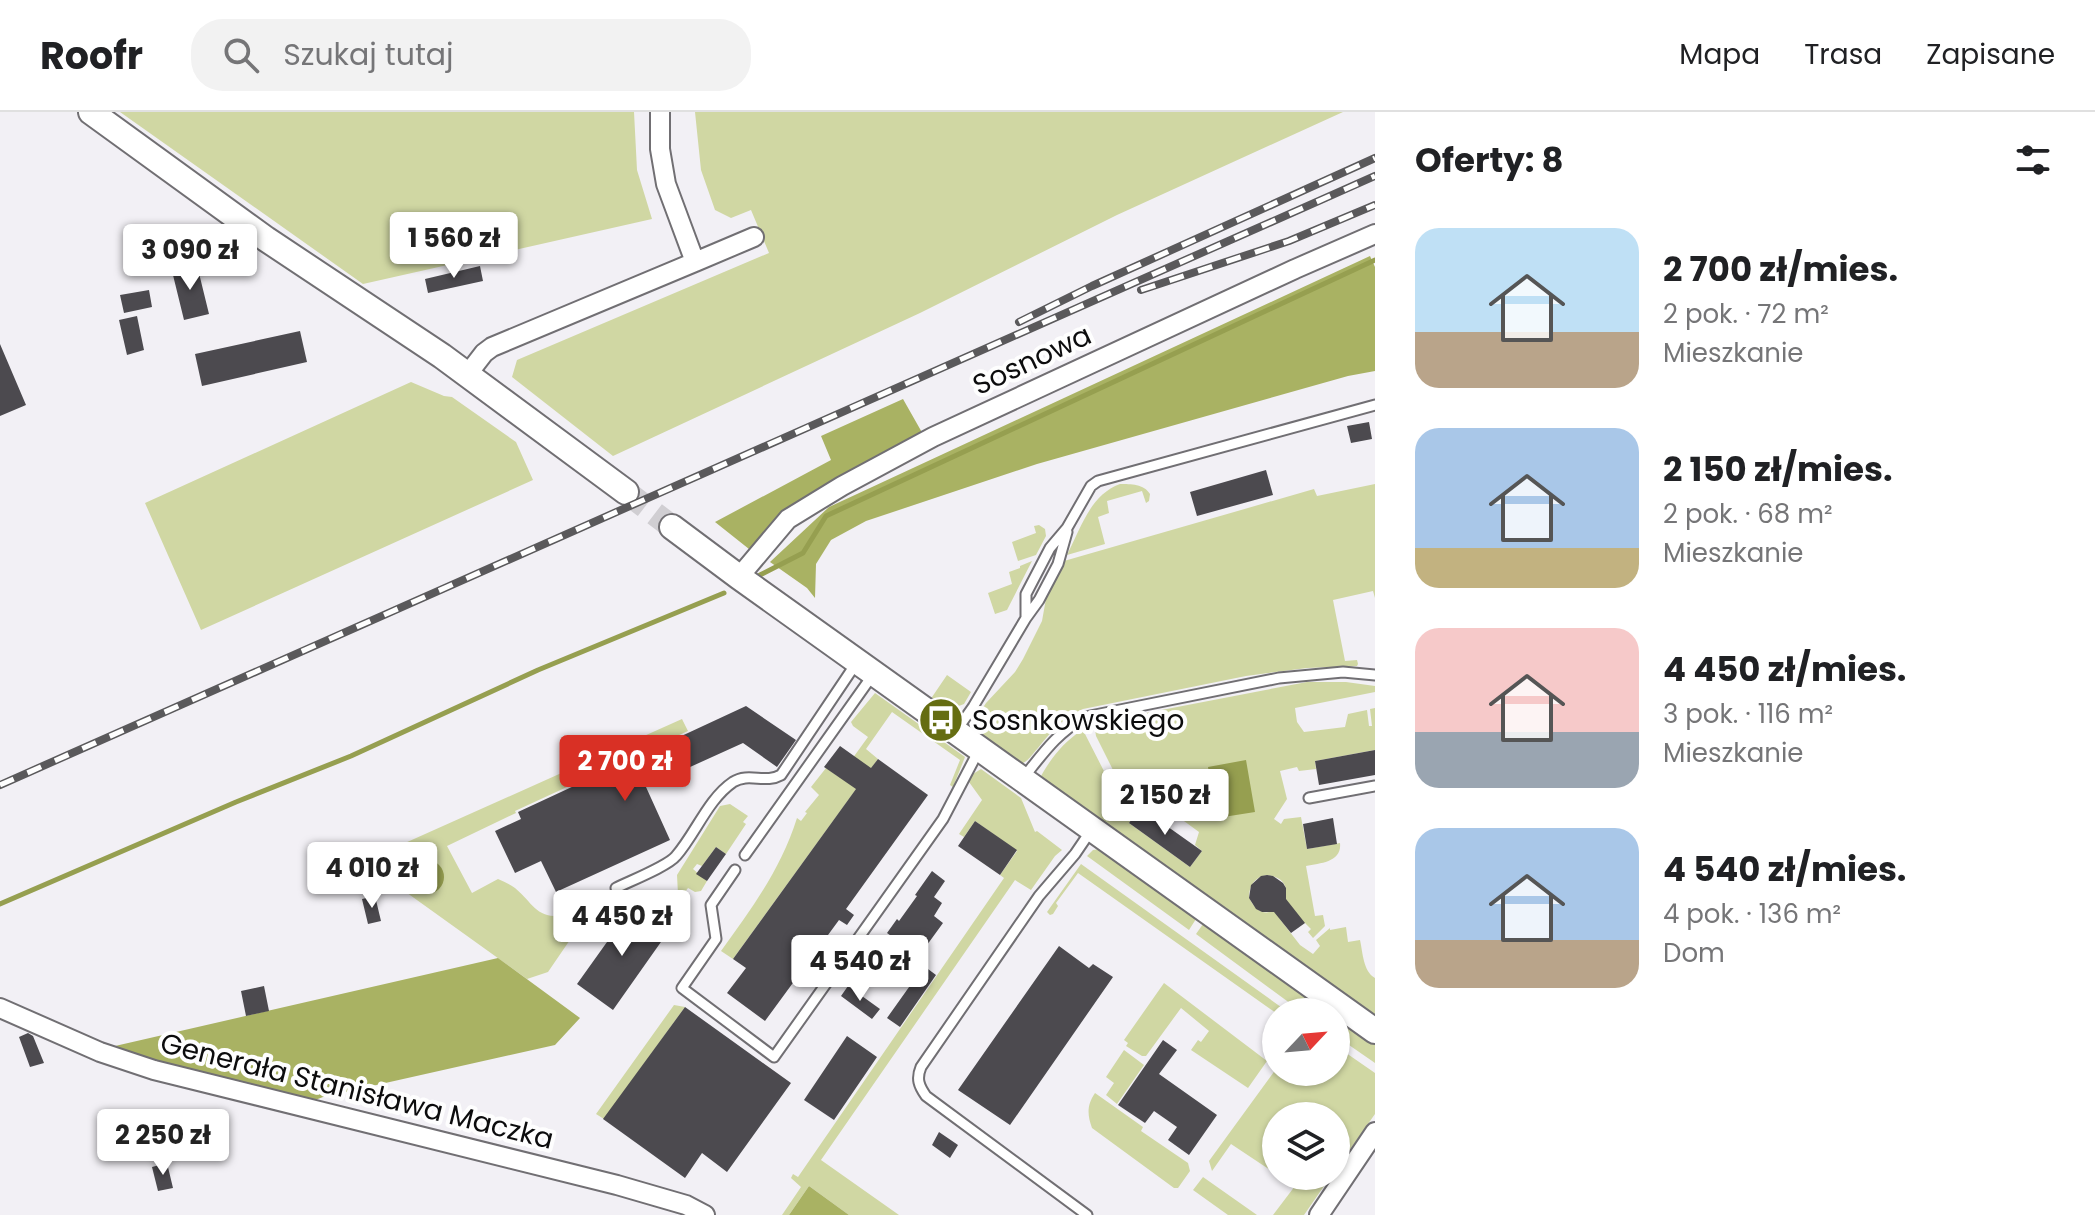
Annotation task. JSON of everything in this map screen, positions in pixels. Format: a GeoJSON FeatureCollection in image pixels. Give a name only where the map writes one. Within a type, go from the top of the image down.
{"type":"FeatureCollection","features":[{"type":"Feature","properties":{"kind":"street"},"geometry":{"type":"LineString","coordinates":[[91,112],[266,239],[442,356],[626,492]]}},
{"type":"Feature","properties":{"kind":"street"},"geometry":{"type":"LineString","coordinates":[[660,112],[660,149],[666,184],[695,262]]}},
{"type":"Feature","properties":{"kind":"street","name":"Sosnowa"},"geometry":{"type":"LineString","coordinates":[[739,577],[788,519],[842,486],[920,444],[1375,234]]}},
{"type":"Feature","properties":{"kind":"street"},"geometry":{"type":"LineString","coordinates":[[467,375],[492,347],[754,237]]}},
{"type":"Feature","properties":{"kind":"street"},"geometry":{"type":"LineString","coordinates":[[672,527],[1375,1031]]}},
{"type":"Feature","properties":{"kind":"street","name":"Generała Stanisława Maczka"},"geometry":{"type":"LineString","coordinates":[[0,1008],[100,1052],[154,1070],[617,1185],[686,1205],[705,1215]]}},
{"type":"Feature","properties":{"kind":"street"},"geometry":{"type":"LineString","coordinates":[[1319,1215],[1375,1132]]}},
{"type":"Feature","properties":{"kind":"lane"},"geometry":{"type":"LineString","coordinates":[[955,731],[973,707],[1026,618],[1026,594],[1050,548],[1067,528],[1091,486],[1098,481],[1375,405]]}},
{"type":"Feature","properties":{"kind":"lane"},"geometry":{"type":"LineString","coordinates":[[745,855],[866,667]]}},
{"type":"Feature","properties":{"kind":"lane"},"geometry":{"type":"LineString","coordinates":[[616,888],[674,859],[712,804],[731,783],[744,776],[773,779],[781,775],[866,667]]}},
{"type":"Feature","properties":{"kind":"lane"},"geometry":{"type":"LineString","coordinates":[[1023,779],[1052,741],[1085,717],[1279,678],[1343,672],[1375,675]]}},
{"type":"Feature","properties":{"kind":"lane"},"geometry":{"type":"LineString","coordinates":[[735,870],[711,905],[716,939],[682,988],[774,1057],[943,819],[979,749]]}},
{"type":"Feature","properties":{"kind":"lane"},"geometry":{"type":"LineString","coordinates":[[1309,798],[1375,786]]}},
{"type":"Feature","properties":{"kind":"lane"},"geometry":{"type":"LineString","coordinates":[[1087,1215],[926,1096],[919,1087],[917,1075],[1039,896],[1092,829]]}},
{"type":"Feature","properties":{"kind":"shaded area"},"geometry":{"type":"Polygon","coordinates":[[[120,112],[634,112],[637,170],[652,219],[363,284],[120,112]]]}},
{"type":"Feature","properties":{"kind":"shaded area"},"geometry":{"type":"Polygon","coordinates":[[[695,112],[1343,112],[1117,215],[920,313],[613,456],[512,377],[517,360],[769,253],[751,210],[731,218],[715,210],[701,170],[695,112]]]}},
{"type":"Feature","properties":{"kind":"shaded area"},"geometry":{"type":"Polygon","coordinates":[[[1370,256],[1375,267],[1375,371],[1037,464],[866,521],[831,540],[816,564],[815,598],[807,588],[770,562],[829,507],[1370,256]]]}},
{"type":"Feature","properties":{"kind":"shaded area"},"geometry":{"type":"Polygon","coordinates":[[[411,382],[452,397],[516,442],[533,480],[201,630],[145,503],[411,382]]]}},
{"type":"Feature","properties":{"kind":"shaded area"},"geometry":{"type":"Polygon","coordinates":[[[903,399],[924,436],[784,513],[749,549],[715,522],[831,460],[821,436],[903,399]]]}},
{"type":"Feature","properties":{"kind":"shaded area"},"geometry":{"type":"Polygon","coordinates":[[[1120,484],[1141,486],[1150,494],[1149,501],[1146,503],[1142,491],[1107,501],[1109,513],[1098,517],[1105,544],[1067,555],[1094,504],[1120,484]]]}},
{"type":"Feature","properties":{"kind":"shaded area"},"geometry":{"type":"Polygon","coordinates":[[[1375,484],[1375,598],[1373,591],[1333,600],[1345,661],[1357,660],[1357,666],[1307,668],[1246,676],[1083,709],[1063,721],[1029,758],[1018,765],[985,739],[978,724],[980,712],[1023,659],[1042,621],[1047,593],[1064,561],[1314,489],[1317,496],[1375,484]]]}},
{"type":"Feature","properties":{"kind":"shaded area"},"geometry":{"type":"Polygon","coordinates":[[[1034,526],[1045,529],[1046,536],[1036,555],[1018,561],[1012,542],[1036,533],[1034,526]]]}},
{"type":"Feature","properties":{"kind":"shaded area"},"geometry":{"type":"Polygon","coordinates":[[[1032,561],[1007,610],[995,614],[988,593],[1012,584],[1009,572],[1032,561]]]}},
{"type":"Feature","properties":{"kind":"shaded area"},"geometry":{"type":"Polygon","coordinates":[[[947,675],[971,692],[964,704],[947,707],[930,700],[947,675]]]}},
{"type":"Feature","properties":{"kind":"shaded area"},"geometry":{"type":"Polygon","coordinates":[[[1307,682],[1375,686],[1375,692],[1295,708],[1297,722],[1304,732],[1345,727],[1348,714],[1367,710],[1369,726],[1372,726],[1370,709],[1375,708],[1375,750],[1315,761],[1316,769],[1299,771],[1297,767],[1280,771],[1287,799],[1274,819],[1281,824],[1284,819],[1301,817],[1307,849],[1340,843],[1334,858],[1306,866],[1315,916],[1323,915],[1325,926],[1313,938],[1308,932],[1311,929],[1305,923],[1279,918],[1300,945],[1313,954],[1320,946],[1316,940],[1330,928],[1346,927],[1348,942],[1360,940],[1366,966],[1375,978],[1375,1021],[1350,1003],[1350,998],[1343,998],[1039,780],[1057,753],[1081,731],[1108,779],[1151,811],[1150,814],[1140,807],[1129,823],[1190,867],[1202,851],[1195,845],[1199,832],[1114,772],[1096,736],[1094,723],[1307,682]],[[1267,875],[1254,882],[1249,897],[1257,909],[1266,912],[1274,910],[1281,904],[1285,887],[1280,879],[1267,875]]]}},
{"type":"Feature","properties":{"kind":"shaded area"},"geometry":{"type":"Polygon","coordinates":[[[875,693],[965,757],[953,787],[950,785],[960,760],[892,712],[866,749],[878,759],[733,959],[721,951],[774,871],[797,818],[801,821],[819,795],[811,787],[826,768],[839,777],[868,737],[851,722],[875,693]]]}},
{"type":"Feature","properties":{"kind":"shaded area"},"geometry":{"type":"Polygon","coordinates":[[[682,719],[688,731],[447,846],[472,893],[498,879],[515,888],[541,913],[564,916],[574,934],[548,972],[527,979],[396,885],[367,860],[682,719]]]}},
{"type":"Feature","properties":{"kind":"shaded area"},"geometry":{"type":"Polygon","coordinates":[[[1246,760],[1255,812],[1217,818],[1208,767],[1246,760]]]}},
{"type":"Feature","properties":{"kind":"shaded area"},"geometry":{"type":"Polygon","coordinates":[[[981,769],[1021,798],[1035,832],[1062,850],[1031,890],[1015,880],[821,1160],[899,1215],[849,1215],[809,1186],[789,1215],[782,1215],[801,1187],[791,1178],[793,1174],[798,1177],[1004,878],[1000,875],[1017,851],[975,821],[964,837],[959,834],[982,800],[969,782],[973,774],[981,769]]]}},
{"type":"Feature","properties":{"kind":"shaded area"},"geometry":{"type":"Polygon","coordinates":[[[730,804],[748,816],[743,822],[746,824],[726,854],[716,847],[702,866],[697,864],[693,869],[707,881],[701,891],[688,888],[682,896],[678,894],[677,875],[720,806],[730,804]]]}},
{"type":"Feature","properties":{"kind":"shaded area"},"geometry":{"type":"Polygon","coordinates":[[[1100,849],[1196,912],[1196,919],[1189,930],[1087,856],[1093,850],[1100,849]]]}},
{"type":"Feature","properties":{"kind":"shaded area"},"geometry":{"type":"Polygon","coordinates":[[[427,860],[439,865],[444,877],[439,889],[427,894],[415,889],[410,877],[415,865],[427,860]]]}},
{"type":"Feature","properties":{"kind":"shaded area"},"geometry":{"type":"Polygon","coordinates":[[[1081,864],[1268,998],[1262,998],[1262,1003],[1078,873],[1056,903],[1058,906],[1053,914],[1047,912],[1081,864]]]}},
{"type":"Feature","properties":{"kind":"shaded area"},"geometry":{"type":"Polygon","coordinates":[[[1209,923],[1312,998],[1283,998],[1196,934],[1203,924],[1209,923]]]}},
{"type":"Feature","properties":{"kind":"shaded area"},"geometry":{"type":"Polygon","coordinates":[[[498,958],[580,1018],[555,1045],[310,1102],[102,1049],[498,958]]]}},
{"type":"Feature","properties":{"kind":"shaded area"},"geometry":{"type":"Polygon","coordinates":[[[1164,983],[1262,1057],[1262,1068],[1248,1088],[1191,1050],[1209,1031],[1181,1008],[1146,1056],[1126,1046],[1128,1043],[1124,1040],[1164,983]]]}},
{"type":"Feature","properties":{"kind":"shaded area"},"geometry":{"type":"Polygon","coordinates":[[[674,1005],[685,1007],[604,1119],[596,1114],[674,1005]]]}},
{"type":"Feature","properties":{"kind":"shaded area"},"geometry":{"type":"Polygon","coordinates":[[[1350,1023],[1375,1041],[1375,1063],[1350,1046],[1350,1023]]]}},
{"type":"Feature","properties":{"kind":"shaded area"},"geometry":{"type":"Polygon","coordinates":[[[1124,1050],[1144,1065],[1117,1104],[1106,1095],[1114,1083],[1106,1077],[1124,1050]]]}},
{"type":"Feature","properties":{"kind":"shaded area"},"geometry":{"type":"Polygon","coordinates":[[[1350,1056],[1375,1073],[1375,1114],[1350,1149],[1350,1102],[1262,1102],[1262,1165],[1231,1144],[1212,1171],[1209,1161],[1264,1086],[1350,1086],[1350,1056]]]}},
{"type":"Feature","properties":{"kind":"shaded area"},"geometry":{"type":"Polygon","coordinates":[[[1095,1093],[1143,1127],[1141,1131],[1188,1163],[1190,1171],[1178,1188],[1092,1128],[1089,1110],[1095,1093]]]}},
{"type":"Feature","properties":{"kind":"shaded area"},"geometry":{"type":"Polygon","coordinates":[[[1203,1177],[1257,1215],[1228,1215],[1193,1190],[1203,1177]]]}},
{"type":"Feature","properties":{"kind":"shaded area"},"geometry":{"type":"Polygon","coordinates":[[[809,1186],[849,1215],[789,1215],[809,1186]]]}},
{"type":"Feature","properties":{"kind":"shaded area"},"geometry":{"type":"Polygon","coordinates":[[[1292,1190],[1321,1190],[1304,1215],[1273,1215],[1292,1190]]]}},
{"type":"Feature","properties":{"kind":"building"},"geometry":{"type":"Polygon","coordinates":[[[197,265],[209,314],[184,320],[172,271],[197,265]]]}},
{"type":"Feature","properties":{"kind":"building"},"geometry":{"type":"Polygon","coordinates":[[[480,266],[483,281],[428,293],[425,279],[480,266]]]}},
{"type":"Feature","properties":{"kind":"building"},"geometry":{"type":"Polygon","coordinates":[[[149,290],[152,307],[124,313],[120,295],[149,290]]]}},
{"type":"Feature","properties":{"kind":"building"},"geometry":{"type":"Polygon","coordinates":[[[137,316],[144,350],[127,355],[119,320],[137,316]]]}},
{"type":"Feature","properties":{"kind":"building"},"geometry":{"type":"Polygon","coordinates":[[[300,331],[307,362],[202,386],[195,354],[300,331]]]}},
{"type":"Feature","properties":{"kind":"building"},"geometry":{"type":"Polygon","coordinates":[[[0,344],[26,405],[0,416],[0,344]]]}},
{"type":"Feature","properties":{"kind":"building"},"geometry":{"type":"Polygon","coordinates":[[[1369,422],[1372,439],[1351,443],[1347,426],[1369,422]]]}},
{"type":"Feature","properties":{"kind":"building"},"geometry":{"type":"Polygon","coordinates":[[[1266,470],[1273,495],[1197,516],[1190,492],[1266,470]]]}},
{"type":"Feature","properties":{"kind":"building"},"geometry":{"type":"Polygon","coordinates":[[[746,706],[796,740],[777,767],[743,743],[646,787],[670,840],[556,892],[541,861],[515,873],[495,831],[521,819],[518,812],[746,706]]]}},
{"type":"Feature","properties":{"kind":"building"},"geometry":{"type":"Polygon","coordinates":[[[840,746],[871,768],[878,759],[928,795],[846,909],[854,915],[847,925],[839,920],[765,1021],[727,993],[746,968],[733,959],[856,789],[824,767],[840,746]]]}},
{"type":"Feature","properties":{"kind":"building"},"geometry":{"type":"Polygon","coordinates":[[[1375,750],[1375,775],[1319,785],[1315,761],[1375,750]]]}},
{"type":"Feature","properties":{"kind":"building"},"geometry":{"type":"Polygon","coordinates":[[[1140,807],[1202,851],[1190,867],[1129,823],[1140,807]]]}},
{"type":"Feature","properties":{"kind":"building"},"geometry":{"type":"Polygon","coordinates":[[[1333,818],[1337,844],[1307,849],[1303,824],[1333,818]]]}},
{"type":"Feature","properties":{"kind":"building"},"geometry":{"type":"Polygon","coordinates":[[[975,821],[1017,850],[1000,875],[958,846],[975,821]]]}},
{"type":"Feature","properties":{"kind":"building"},"geometry":{"type":"Polygon","coordinates":[[[716,847],[726,854],[707,881],[696,874],[716,847]]]}},
{"type":"Feature","properties":{"kind":"building"},"geometry":{"type":"Polygon","coordinates":[[[932,871],[945,881],[934,897],[942,903],[934,916],[943,923],[919,956],[887,933],[897,919],[899,921],[932,871]]]}},
{"type":"Feature","properties":{"kind":"building"},"geometry":{"type":"Polygon","coordinates":[[[1267,875],[1283,883],[1286,899],[1305,923],[1291,933],[1274,912],[1256,909],[1249,898],[1251,885],[1267,875]]]}},
{"type":"Feature","properties":{"kind":"building"},"geometry":{"type":"Polygon","coordinates":[[[375,896],[381,921],[368,924],[362,899],[375,896]]]}},
{"type":"Feature","properties":{"kind":"building"},"geometry":{"type":"Polygon","coordinates":[[[632,907],[668,932],[613,1010],[577,984],[632,907]]]}},
{"type":"Feature","properties":{"kind":"building"},"geometry":{"type":"Polygon","coordinates":[[[1059,946],[1089,968],[1093,964],[1113,977],[1010,1125],[958,1090],[1059,946]]]}},
{"type":"Feature","properties":{"kind":"building"},"geometry":{"type":"Polygon","coordinates":[[[924,966],[936,975],[900,1027],[887,1018],[924,966]]]}},
{"type":"Feature","properties":{"kind":"building"},"geometry":{"type":"Polygon","coordinates":[[[264,986],[269,1011],[246,1016],[241,991],[264,986]]]}},
{"type":"Feature","properties":{"kind":"building"},"geometry":{"type":"Polygon","coordinates":[[[848,986],[880,1009],[872,1019],[841,996],[848,986]]]}},
{"type":"Feature","properties":{"kind":"building"},"geometry":{"type":"Polygon","coordinates":[[[685,1007],[791,1083],[727,1172],[702,1153],[685,1178],[603,1119],[685,1007]]]}},
{"type":"Feature","properties":{"kind":"building"},"geometry":{"type":"Polygon","coordinates":[[[28,1033],[33,1036],[44,1063],[30,1067],[19,1037],[28,1033]]]}},
{"type":"Feature","properties":{"kind":"building"},"geometry":{"type":"Polygon","coordinates":[[[847,1036],[877,1057],[834,1120],[804,1100],[847,1036]]]}},
{"type":"Feature","properties":{"kind":"building"},"geometry":{"type":"Polygon","coordinates":[[[1163,1040],[1177,1050],[1159,1074],[1217,1115],[1189,1155],[1168,1140],[1177,1127],[1154,1111],[1145,1123],[1118,1105],[1163,1040]]]}},
{"type":"Feature","properties":{"kind":"building"},"geometry":{"type":"Polygon","coordinates":[[[939,1132],[958,1145],[950,1158],[932,1145],[939,1132]]]}},
{"type":"Feature","properties":{"kind":"building"},"geometry":{"type":"Polygon","coordinates":[[[167,1163],[173,1188],[158,1191],[152,1167],[167,1163]]]}},
{"type":"Feature","properties":{"kind":"waterway"},"geometry":{"type":"LineString","coordinates":[[760,575],[803,553],[826,516],[1375,260]]}},
{"type":"Feature","properties":{"kind":"waterway"},"geometry":{"type":"LineString","coordinates":[[0,904],[351,756],[538,670],[724,593]]}},
{"type":"Feature","properties":{"kind":"tunnel"},"geometry":{"type":"LineString","coordinates":[[626,492],[672,527]]}},
{"type":"Feature","properties":{"kind":"railway"},"geometry":{"type":"LineString","coordinates":[[1019,322],[1375,158]]}},
{"type":"Feature","properties":{"kind":"railway"},"geometry":{"type":"LineString","coordinates":[[0,785],[1375,176]]}},
{"type":"Feature","properties":{"kind":"railway"},"geometry":{"type":"LineString","coordinates":[[1141,290],[1289,241],[1375,205]]}},
{"type":"Feature","properties":{"kind":"place","name":"Sosnkowskiego"},"geometry":{"type":"Point","coordinates":[941,720]}}]}
